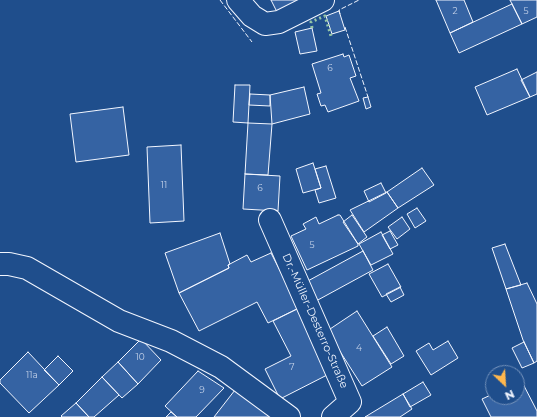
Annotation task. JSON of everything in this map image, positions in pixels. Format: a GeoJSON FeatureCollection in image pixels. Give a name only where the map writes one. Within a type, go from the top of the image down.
{"type":"FeatureCollection","features":[{"type":"Feature","properties":{"kind":"street"},"geometry":{"type":"LineString","coordinates":[[238,0],[252,16],[265,24],[279,22],[323,0]]}},
{"type":"Feature","properties":{"kind":"street","name":"Dr.-Müller-Desterro-Straße"},"geometry":{"type":"LineString","coordinates":[[270,220],[350,402],[333,417]]}},
{"type":"Feature","properties":{"kind":"street"},"geometry":{"type":"LineString","coordinates":[[0,264],[9,264],[27,268],[119,321],[171,341],[221,367],[289,417]]}},
{"type":"Feature","properties":{"kind":"building"},"geometry":{"type":"Polygon","coordinates":[[[271,0],[303,0],[277,12],[271,0]]]}},
{"type":"Feature","properties":{"kind":"building"},"geometry":{"type":"Polygon","coordinates":[[[436,0],[464,0],[473,22],[450,33],[436,0]]]}},
{"type":"Feature","properties":{"kind":"building"},"geometry":{"type":"Polygon","coordinates":[[[510,0],[537,0],[537,17],[522,24],[510,0]]]}},
{"type":"Feature","properties":{"kind":"building"},"geometry":{"type":"Polygon","coordinates":[[[512,4],[522,24],[459,53],[450,33],[512,4]]]}},
{"type":"Feature","properties":{"kind":"building"},"geometry":{"type":"Polygon","coordinates":[[[339,11],[345,30],[332,34],[326,16],[339,11]]]}},
{"type":"Feature","properties":{"kind":"building"},"geometry":{"type":"Polygon","coordinates":[[[312,28],[317,51],[300,54],[295,32],[312,28]]]}},
{"type":"Feature","properties":{"kind":"building"},"geometry":{"type":"Polygon","coordinates":[[[343,54],[344,57],[349,55],[356,76],[350,78],[359,101],[328,112],[325,105],[321,106],[317,94],[321,93],[312,64],[343,54]]]}},
{"type":"Feature","properties":{"kind":"building"},"geometry":{"type":"Polygon","coordinates":[[[517,69],[530,97],[487,115],[475,87],[517,69]]]}},
{"type":"Feature","properties":{"kind":"building"},"geometry":{"type":"Polygon","coordinates":[[[537,72],[537,94],[530,97],[521,80],[537,72]]]}},
{"type":"Feature","properties":{"kind":"building"},"geometry":{"type":"Polygon","coordinates":[[[235,85],[250,85],[248,123],[233,122],[235,85]]]}},
{"type":"Feature","properties":{"kind":"building"},"geometry":{"type":"Polygon","coordinates":[[[304,87],[310,114],[272,124],[270,95],[304,87]]]}},
{"type":"Feature","properties":{"kind":"building"},"geometry":{"type":"Polygon","coordinates":[[[250,94],[270,95],[270,106],[249,105],[250,94]]]}},
{"type":"Feature","properties":{"kind":"building"},"geometry":{"type":"Polygon","coordinates":[[[368,97],[371,107],[366,109],[363,98],[368,97]]]}},
{"type":"Feature","properties":{"kind":"building"},"geometry":{"type":"Polygon","coordinates":[[[123,107],[129,155],[76,162],[70,114],[123,107]]]}},
{"type":"Feature","properties":{"kind":"building"},"geometry":{"type":"Polygon","coordinates":[[[248,123],[272,124],[268,175],[245,174],[248,123]]]}},
{"type":"Feature","properties":{"kind":"building"},"geometry":{"type":"Polygon","coordinates":[[[181,145],[184,221],[150,223],[147,147],[181,145]]]}},
{"type":"Feature","properties":{"kind":"building"},"geometry":{"type":"Polygon","coordinates":[[[313,163],[321,188],[303,193],[296,169],[313,163]]]}},
{"type":"Feature","properties":{"kind":"building"},"geometry":{"type":"Polygon","coordinates":[[[326,166],[336,198],[319,203],[315,190],[321,188],[315,169],[326,166]]]}},
{"type":"Feature","properties":{"kind":"building"},"geometry":{"type":"Polygon","coordinates":[[[422,168],[434,185],[398,208],[387,192],[422,168]]]}},
{"type":"Feature","properties":{"kind":"building"},"geometry":{"type":"Polygon","coordinates":[[[245,174],[280,176],[278,211],[243,209],[245,174]]]}},
{"type":"Feature","properties":{"kind":"building"},"geometry":{"type":"Polygon","coordinates":[[[381,183],[386,193],[369,202],[364,191],[381,183]]]}},
{"type":"Feature","properties":{"kind":"building"},"geometry":{"type":"Polygon","coordinates":[[[387,192],[398,208],[364,232],[350,210],[387,192]]]}},
{"type":"Feature","properties":{"kind":"building"},"geometry":{"type":"Polygon","coordinates":[[[417,208],[426,221],[415,228],[407,214],[417,208]]]}},
{"type":"Feature","properties":{"kind":"building"},"geometry":{"type":"Polygon","coordinates":[[[340,215],[358,246],[307,270],[291,236],[306,229],[303,224],[316,217],[319,224],[340,215]]]}},
{"type":"Feature","properties":{"kind":"building"},"geometry":{"type":"Polygon","coordinates":[[[352,215],[367,237],[358,244],[343,222],[352,215]]]}},
{"type":"Feature","properties":{"kind":"building"},"geometry":{"type":"Polygon","coordinates":[[[402,217],[410,229],[397,239],[388,227],[402,217]]]}},
{"type":"Feature","properties":{"kind":"building"},"geometry":{"type":"Polygon","coordinates":[[[390,231],[398,245],[390,249],[382,235],[390,231]]]}},
{"type":"Feature","properties":{"kind":"building"},"geometry":{"type":"Polygon","coordinates":[[[381,232],[393,254],[371,265],[359,244],[381,232]]]}},
{"type":"Feature","properties":{"kind":"building"},"geometry":{"type":"Polygon","coordinates":[[[220,233],[230,264],[228,265],[229,268],[179,293],[165,253],[220,233]]]}},
{"type":"Feature","properties":{"kind":"building"},"geometry":{"type":"Polygon","coordinates":[[[505,244],[521,285],[506,289],[492,248],[505,244]]]}},
{"type":"Feature","properties":{"kind":"building"},"geometry":{"type":"Polygon","coordinates":[[[363,251],[373,270],[316,301],[306,282],[363,251]]]}},
{"type":"Feature","properties":{"kind":"building"},"geometry":{"type":"Polygon","coordinates":[[[271,253],[299,308],[268,323],[257,302],[199,331],[179,293],[229,268],[228,265],[247,255],[251,262],[271,253]]]}},
{"type":"Feature","properties":{"kind":"building"},"geometry":{"type":"Polygon","coordinates":[[[388,264],[401,287],[382,297],[369,274],[388,264]]]}},
{"type":"Feature","properties":{"kind":"building"},"geometry":{"type":"Polygon","coordinates":[[[527,283],[537,304],[537,361],[534,363],[523,340],[506,289],[527,283]]]}},
{"type":"Feature","properties":{"kind":"building"},"geometry":{"type":"Polygon","coordinates":[[[400,287],[404,295],[391,302],[386,294],[400,287]]]}},
{"type":"Feature","properties":{"kind":"building"},"geometry":{"type":"Polygon","coordinates":[[[299,308],[331,373],[280,399],[265,369],[291,356],[273,321],[299,308]]]}},
{"type":"Feature","properties":{"kind":"building"},"geometry":{"type":"Polygon","coordinates":[[[357,311],[392,367],[362,386],[327,331],[357,311]]]}},
{"type":"Feature","properties":{"kind":"building"},"geometry":{"type":"Polygon","coordinates":[[[387,327],[404,356],[391,364],[373,336],[387,327]]]}},
{"type":"Feature","properties":{"kind":"building"},"geometry":{"type":"Polygon","coordinates":[[[141,339],[161,360],[138,384],[118,362],[141,339]]]}},
{"type":"Feature","properties":{"kind":"building"},"geometry":{"type":"Polygon","coordinates":[[[448,341],[458,358],[431,375],[416,351],[429,343],[433,350],[448,341]]]}},
{"type":"Feature","properties":{"kind":"building"},"geometry":{"type":"Polygon","coordinates":[[[524,342],[534,363],[525,367],[525,365],[520,365],[512,348],[524,342]]]}},
{"type":"Feature","properties":{"kind":"building"},"geometry":{"type":"Polygon","coordinates":[[[28,352],[59,385],[29,413],[0,383],[0,380],[28,352]]]}},
{"type":"Feature","properties":{"kind":"building"},"geometry":{"type":"Polygon","coordinates":[[[58,356],[73,371],[59,385],[44,370],[58,356]]]}},
{"type":"Feature","properties":{"kind":"building"},"geometry":{"type":"Polygon","coordinates":[[[118,362],[138,384],[122,398],[102,377],[118,362]]]}},
{"type":"Feature","properties":{"kind":"building"},"geometry":{"type":"Polygon","coordinates":[[[198,371],[224,388],[196,417],[177,417],[165,406],[198,371]]]}},
{"type":"Feature","properties":{"kind":"building"},"geometry":{"type":"Polygon","coordinates":[[[102,377],[119,395],[94,417],[89,417],[76,403],[102,377]]]}},
{"type":"Feature","properties":{"kind":"building"},"geometry":{"type":"Polygon","coordinates":[[[423,382],[431,395],[410,407],[403,394],[423,382]]]}},
{"type":"Feature","properties":{"kind":"building"},"geometry":{"type":"Polygon","coordinates":[[[525,388],[537,411],[537,417],[491,417],[485,405],[525,405],[525,388]]]}},
{"type":"Feature","properties":{"kind":"building"},"geometry":{"type":"Polygon","coordinates":[[[235,390],[270,417],[214,417],[235,390]]]}},
{"type":"Feature","properties":{"kind":"building"},"geometry":{"type":"Polygon","coordinates":[[[403,394],[412,409],[400,417],[365,417],[403,394]]]}},
{"type":"Feature","properties":{"kind":"building"},"geometry":{"type":"Polygon","coordinates":[[[485,398],[485,405],[482,399],[485,398]]]}},
{"type":"Feature","properties":{"kind":"building"},"geometry":{"type":"Polygon","coordinates":[[[76,403],[89,417],[61,416],[76,403]]]}},
{"type":"Feature","properties":{"kind":"building"},"geometry":{"type":"Polygon","coordinates":[[[171,412],[177,417],[166,417],[171,412]]]}},
{"type":"Feature","properties":{"kind":"hedge"},"geometry":{"type":"LineString","coordinates":[[312,28],[311,22],[325,16],[331,36]]}},
{"type":"Feature","properties":{"kind":"fence"},"geometry":{"type":"LineString","coordinates":[[220,0],[252,42]]}},
{"type":"Feature","properties":{"kind":"fence"},"geometry":{"type":"LineString","coordinates":[[340,14],[339,10],[359,0]]}},
{"type":"Feature","properties":{"kind":"fence"},"geometry":{"type":"LineString","coordinates":[[345,27],[368,97]]}}]}
